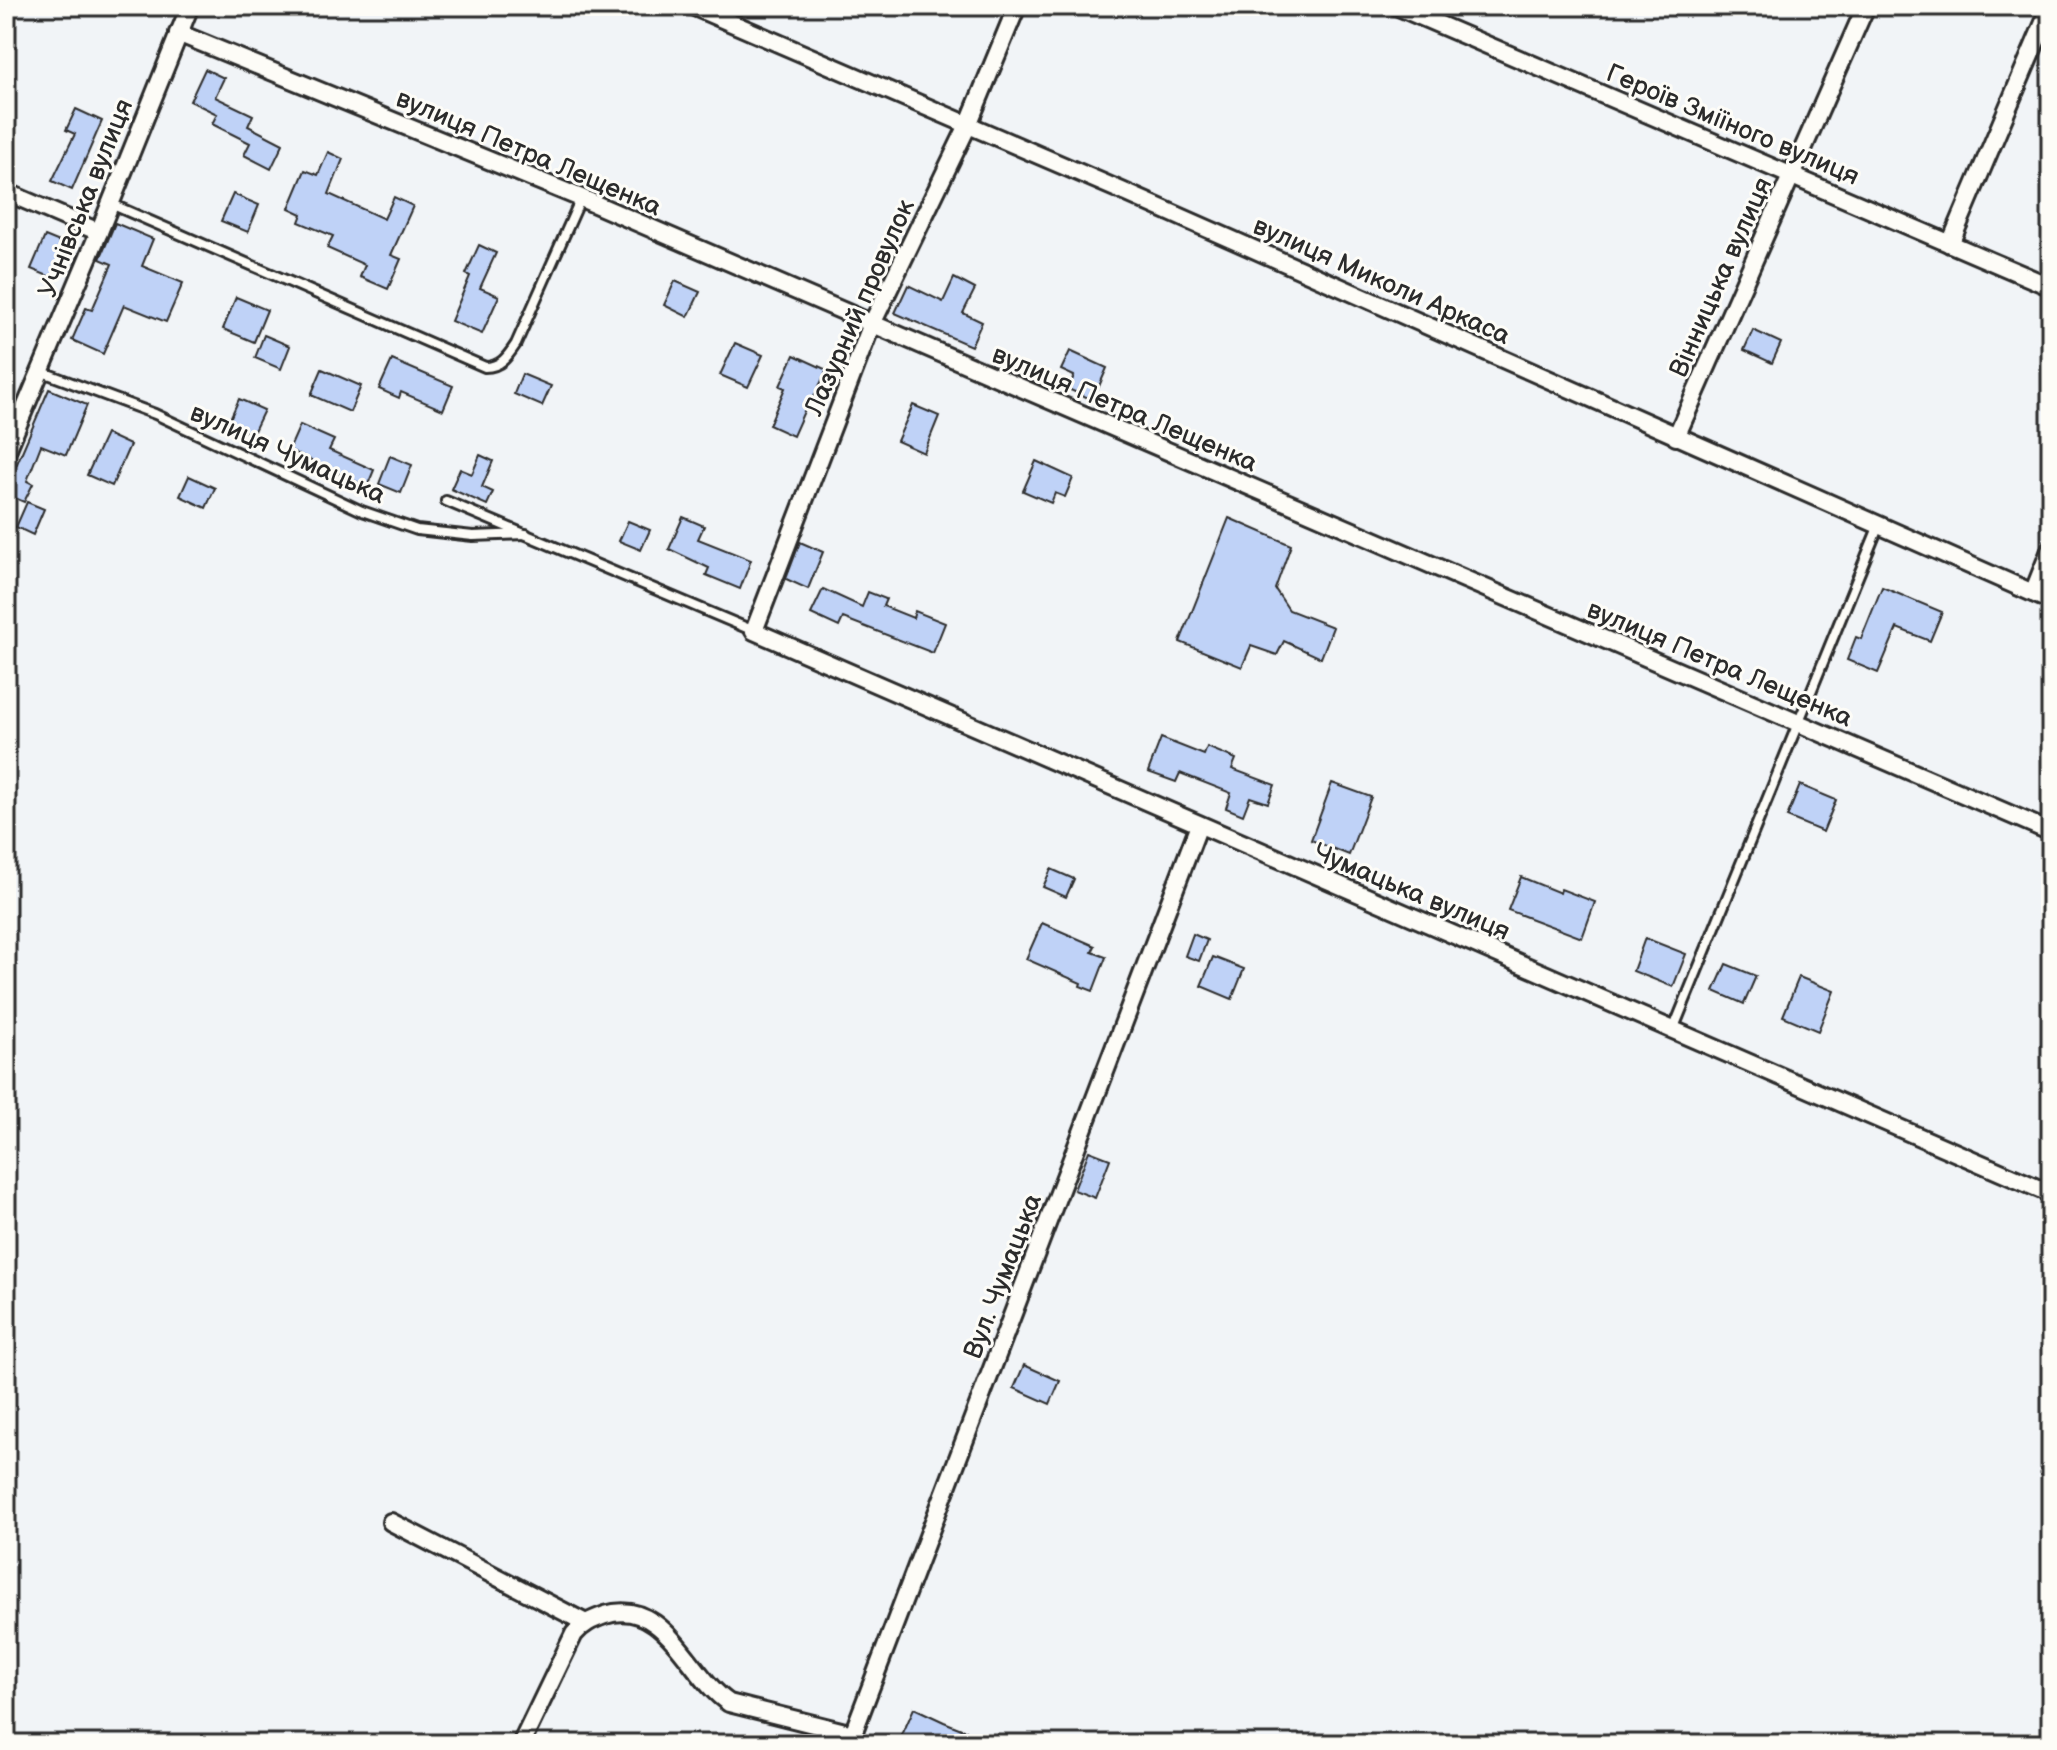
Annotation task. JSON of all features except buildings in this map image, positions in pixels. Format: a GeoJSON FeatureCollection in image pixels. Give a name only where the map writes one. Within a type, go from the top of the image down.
{"type":"FeatureCollection","features":[{"type":"Feature","properties":{"kind":"street","name":"Учнівська вулиця"},"geometry":{"type":"LineString","coordinates":[[6,453],[190,6]]}},
{"type":"Feature","properties":{"kind":"street","name":"вулиця Миколи Аркаса"},"geometry":{"type":"LineString","coordinates":[[692,6],[2051,601]]}},
{"type":"Feature","properties":{"kind":"street","name":"Лазурний провулок"},"geometry":{"type":"LineString","coordinates":[[754,631],[871,326],[968,125],[1017,6]]}},
{"type":"Feature","properties":{"kind":"street","name":"Героїв Зміїного вулиця"},"geometry":{"type":"LineString","coordinates":[[1396,6],[2051,287]]}},
{"type":"Feature","properties":{"kind":"street","name":"Вінницька вулиця"},"geometry":{"type":"LineString","coordinates":[[1676,437],[1866,6]]}},
{"type":"Feature","properties":{"kind":"street"},"geometry":{"type":"LineString","coordinates":[[1950,244],[2051,6]]}},
{"type":"Feature","properties":{"kind":"street","name":"вулиця Петра Лещенка"},"geometry":{"type":"LineString","coordinates":[[178,33],[581,198],[871,326],[2051,832]]}},
{"type":"Feature","properties":{"kind":"street"},"geometry":{"type":"LineString","coordinates":[[6,192],[99,232]]}},
{"type":"Feature","properties":{"kind":"street"},"geometry":{"type":"LineString","coordinates":[[2033,593],[2051,548]]}},
{"type":"Feature","properties":{"kind":"street","name":"Чумацька вулиця"},"geometry":{"type":"LineString","coordinates":[[754,631],[2051,1194]]}},
{"type":"Feature","properties":{"kind":"street","name":"Вул. Чумацька"},"geometry":{"type":"LineString","coordinates":[[851,1739],[1199,825]]}},
{"type":"Feature","properties":{"kind":"street"},"geometry":{"type":"LineString","coordinates":[[391,1522],[584,1622]]}},
{"type":"Feature","properties":{"kind":"street"},"geometry":{"type":"LineString","coordinates":[[521,1744],[574,1634],[584,1622],[615,1612],[634,1615],[658,1625],[716,1695],[729,1703],[851,1739]]}},
{"type":"Feature","properties":{"kind":"lane"},"geometry":{"type":"LineString","coordinates":[[111,204],[485,367],[498,365],[516,344],[581,198]]}},
{"type":"Feature","properties":{"kind":"lane","name":"вулиця Чумацька"},"geometry":{"type":"LineString","coordinates":[[40,371],[155,414],[362,511],[417,530],[473,536],[526,534]]}},
{"type":"Feature","properties":{"kind":"lane"},"geometry":{"type":"LineString","coordinates":[[446,501],[754,631]]}},
{"type":"Feature","properties":{"kind":"lane"},"geometry":{"type":"LineString","coordinates":[[1672,1031],[1879,525]]}}]}
